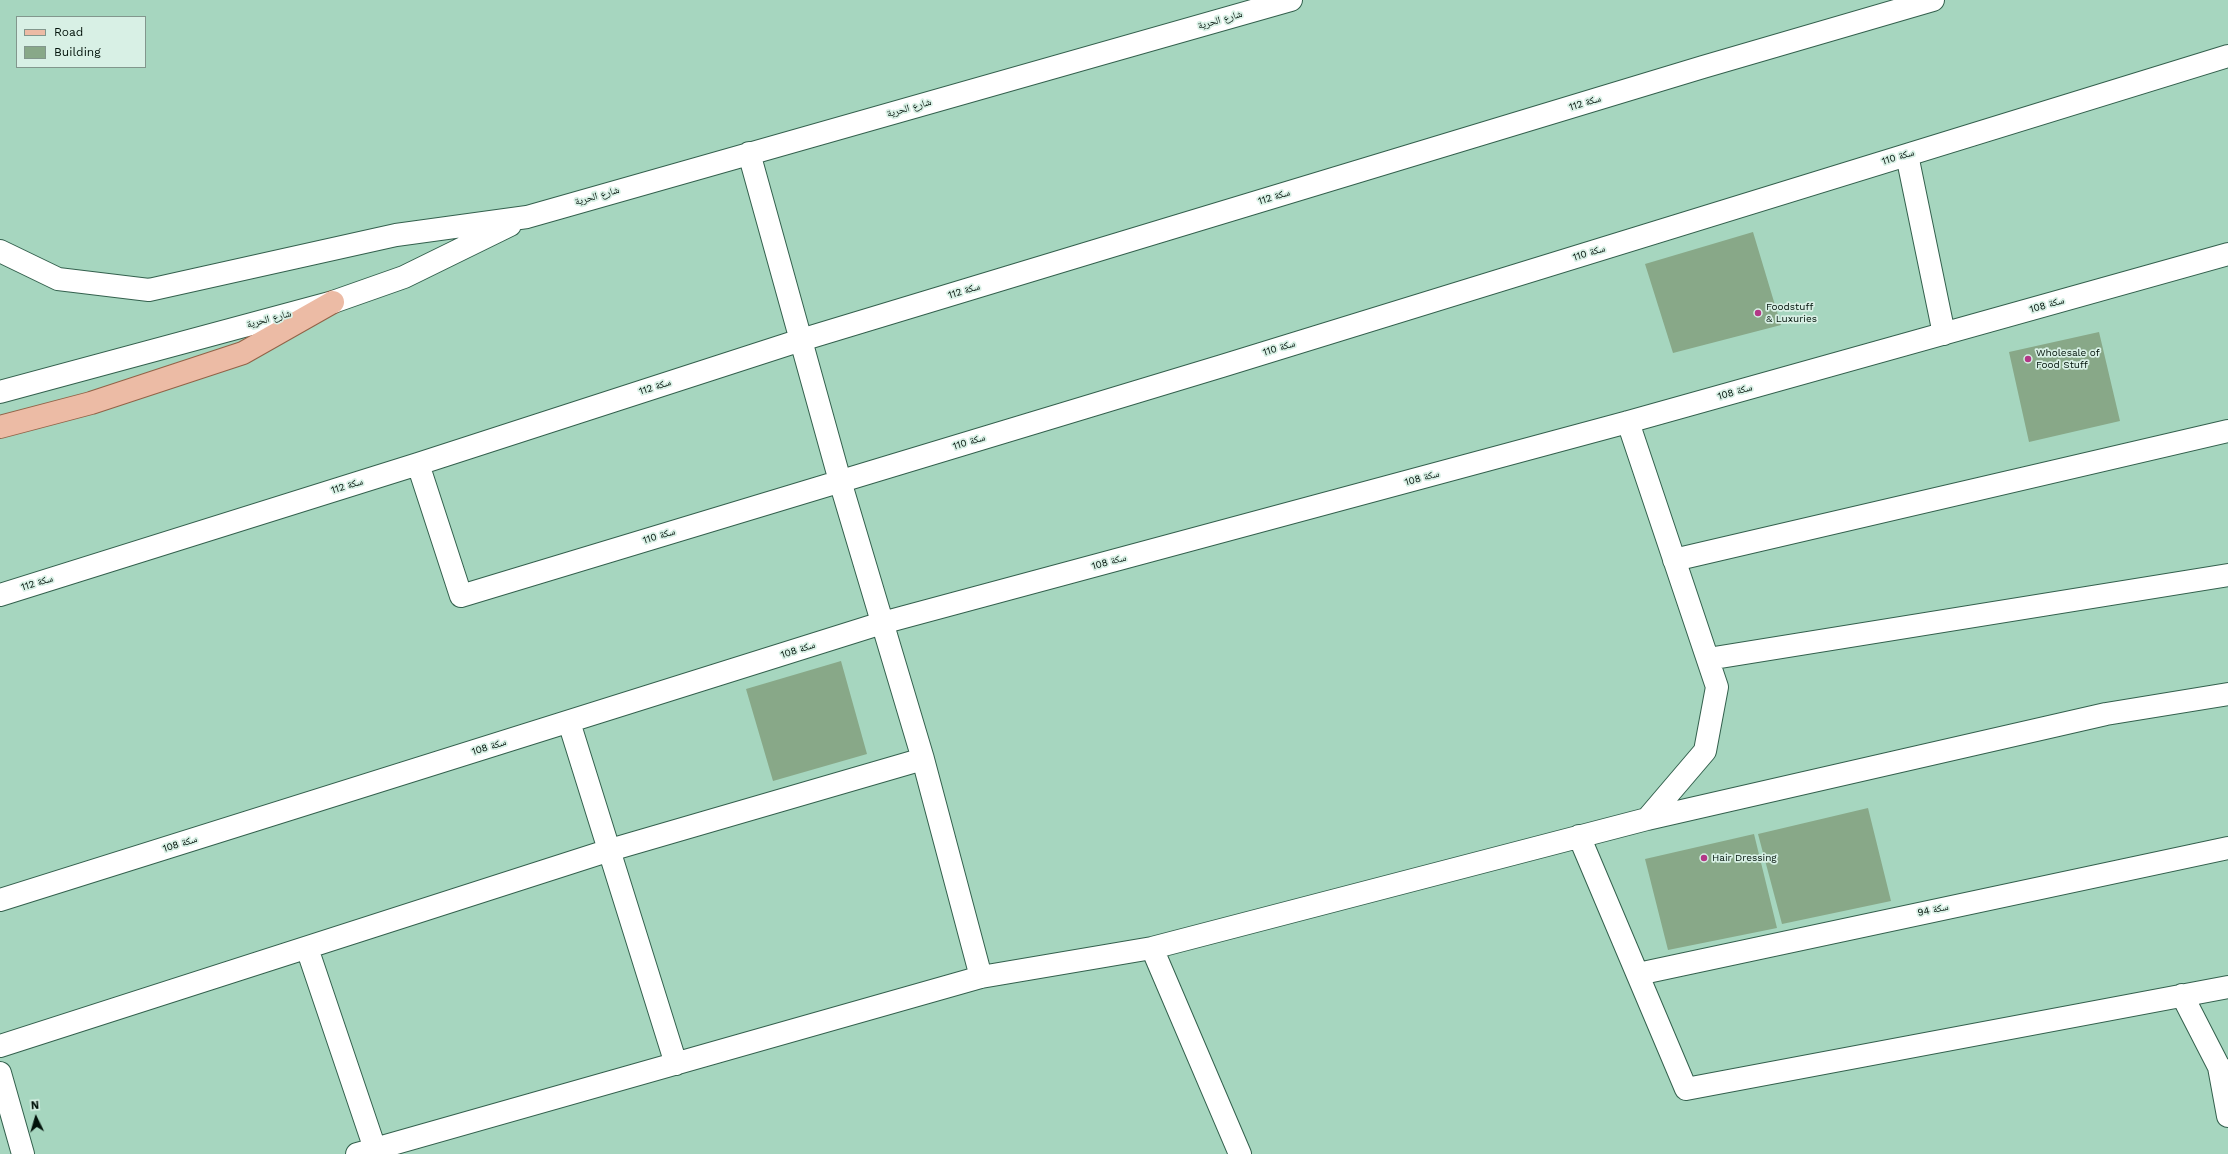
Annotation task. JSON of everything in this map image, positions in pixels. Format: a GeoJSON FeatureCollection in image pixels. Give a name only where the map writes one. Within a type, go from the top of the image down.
{"type":"FeatureCollection","features":[{"type":"Feature","properties":{"kind":"main road"},"geometry":{"type":"LineString","coordinates":[[0,427],[91,403],[243,353],[333,302]]}},
{"type":"Feature","properties":{"kind":"street","name":"شارع الحرية"},"geometry":{"type":"LineString","coordinates":[[0,251],[58,279],[149,290],[396,235],[527,216],[1291,0]]}},
{"type":"Feature","properties":{"kind":"street","name":"سكة 112"},"geometry":{"type":"LineString","coordinates":[[0,594],[418,464],[801,340],[1703,67],[1933,0]]}},
{"type":"Feature","properties":{"kind":"street","name":"سكة 110"},"geometry":{"type":"LineString","coordinates":[[418,464],[461,596],[2228,56]]}},
{"type":"Feature","properties":{"kind":"street"},"geometry":{"type":"LineString","coordinates":[[748,153],[840,481],[923,759],[981,978]]}},
{"type":"Feature","properties":{"kind":"street"},"geometry":{"type":"LineString","coordinates":[[1908,155],[1944,334]]}},
{"type":"Feature","properties":{"kind":"street","name":"شارع الحرية"},"geometry":{"type":"LineString","coordinates":[[0,392],[333,302],[404,277],[527,216]]}},
{"type":"Feature","properties":{"kind":"street","name":"سكة 108"},"geometry":{"type":"LineString","coordinates":[[0,900],[882,623],[1628,422],[2228,254]]}},
{"type":"Feature","properties":{"kind":"street"},"geometry":{"type":"LineString","coordinates":[[1628,422],[1717,687],[1705,751],[1647,819]]}},
{"type":"Feature","properties":{"kind":"street"},"geometry":{"type":"LineString","coordinates":[[1674,560],[2228,431]]}},
{"type":"Feature","properties":{"kind":"street"},"geometry":{"type":"LineString","coordinates":[[1708,659],[2228,575]]}},
{"type":"Feature","properties":{"kind":"street"},"geometry":{"type":"LineString","coordinates":[[307,948],[366,1152],[981,978],[1152,948],[1647,819],[2106,714],[2228,694]]}},
{"type":"Feature","properties":{"kind":"street"},"geometry":{"type":"LineString","coordinates":[[570,722],[676,1064]]}},
{"type":"Feature","properties":{"kind":"street"},"geometry":{"type":"LineString","coordinates":[[0,1046],[610,850],[923,759]]}},
{"type":"Feature","properties":{"kind":"street"},"geometry":{"type":"LineString","coordinates":[[1579,836],[1686,1089],[2228,986]]}},
{"type":"Feature","properties":{"kind":"street","name":"سكة 94"},"geometry":{"type":"LineString","coordinates":[[1638,974],[2228,848]]}},
{"type":"Feature","properties":{"kind":"street"},"geometry":{"type":"LineString","coordinates":[[1152,948],[1240,1154]]}},
{"type":"Feature","properties":{"kind":"street"},"geometry":{"type":"LineString","coordinates":[[2182,995],[2224,1070],[2228,1116]]}},
{"type":"Feature","properties":{"kind":"street"},"geometry":{"type":"LineString","coordinates":[[0,1072],[23,1154]]}},
{"type":"Feature","properties":{"kind":"building"},"geometry":{"type":"Polygon","coordinates":[[[1753,232],[1781,325],[1673,353],[1645,264],[1753,232]]]}},
{"type":"Feature","properties":{"kind":"building"},"geometry":{"type":"Polygon","coordinates":[[[2099,332],[2120,421],[2029,442],[2009,352],[2099,332]]]}},
{"type":"Feature","properties":{"kind":"building"},"geometry":{"type":"Polygon","coordinates":[[[841,661],[867,754],[773,781],[746,689],[841,661]]]}},
{"type":"Feature","properties":{"kind":"building"},"geometry":{"type":"Polygon","coordinates":[[[1868,808],[1891,901],[1782,924],[1758,834],[1868,808]]]}},
{"type":"Feature","properties":{"kind":"building"},"geometry":{"type":"Polygon","coordinates":[[[1754,834],[1777,928],[1668,950],[1645,859],[1754,834]]]}},
{"type":"Feature","properties":{"kind":"place","name":"Foodstuff & Luxuries"},"geometry":{"type":"Point","coordinates":[1758,313]}},
{"type":"Feature","properties":{"kind":"place","name":"Wholesale of Food Stuff"},"geometry":{"type":"Point","coordinates":[2028,359]}},
{"type":"Feature","properties":{"kind":"place","name":"Hair Dressing"},"geometry":{"type":"Point","coordinates":[1704,858]}}]}
